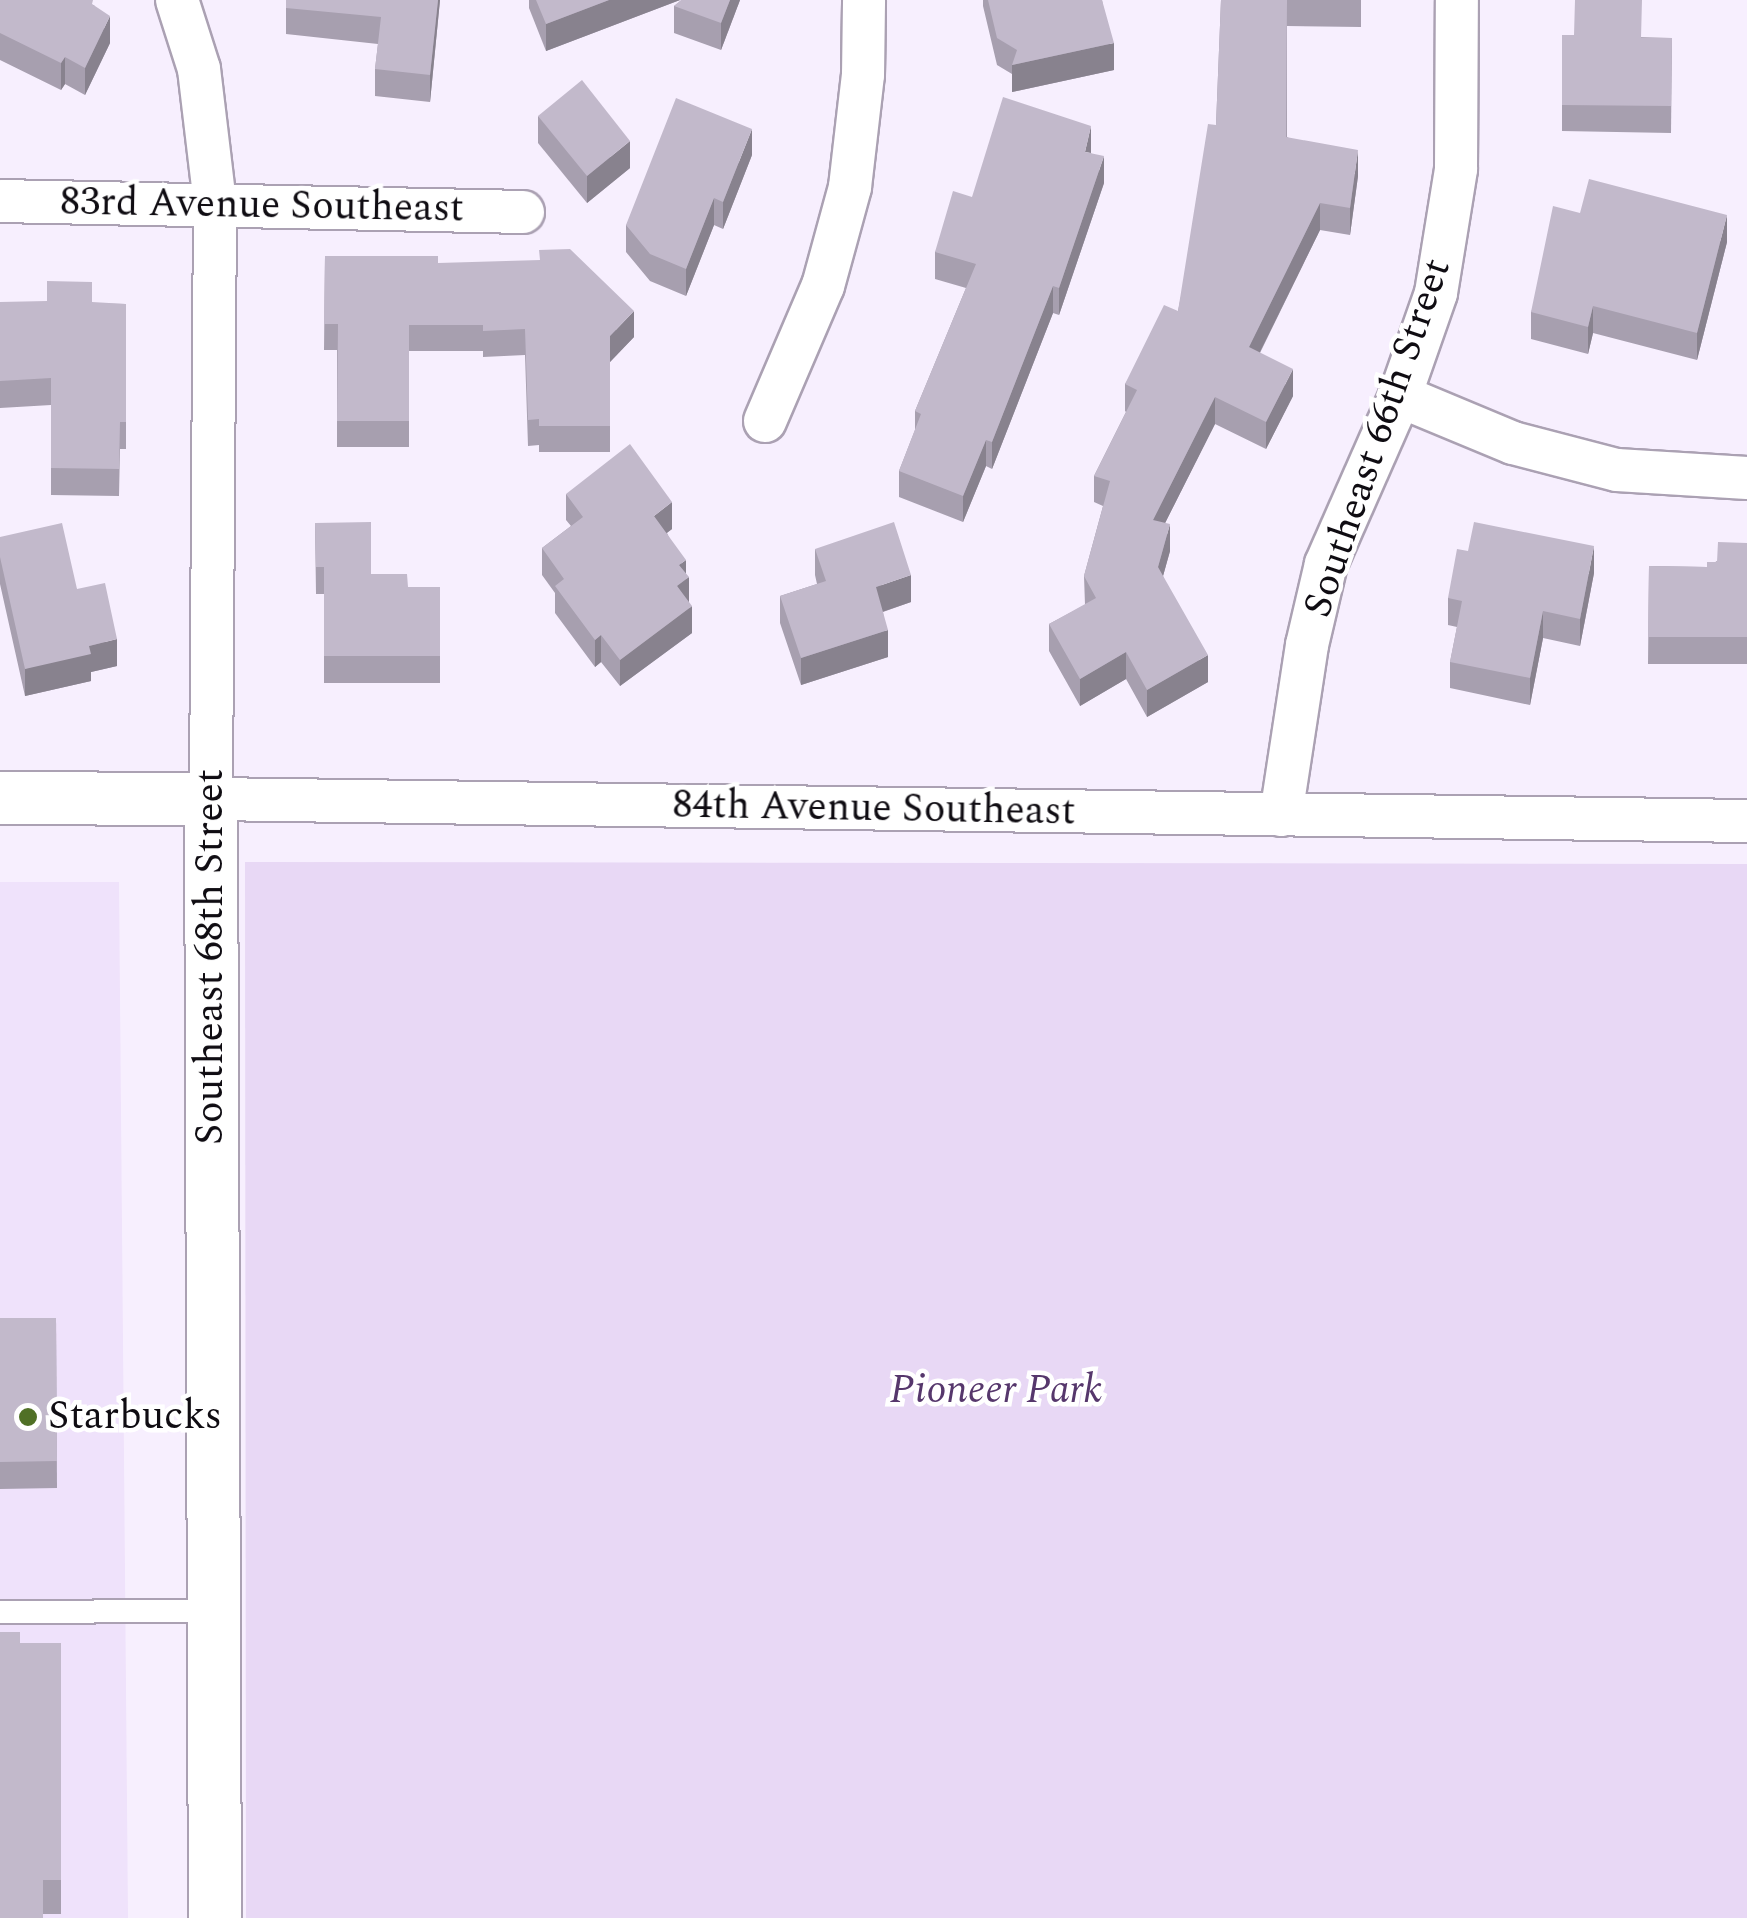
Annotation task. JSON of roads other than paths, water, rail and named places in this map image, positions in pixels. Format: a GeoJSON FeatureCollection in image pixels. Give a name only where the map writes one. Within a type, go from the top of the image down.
{"type":"FeatureCollection","features":[{"type":"Feature","properties":{"kind":"street","name":"Southeast 68th Street"},"geometry":{"type":"LineString","coordinates":[[177,0],[199,68],[215,204],[211,799],[214,1918]]}},
{"type":"Feature","properties":{"kind":"street"},"geometry":{"type":"LineString","coordinates":[[765,422],[823,286],[850,188],[864,75],[864,0]]}},
{"type":"Feature","properties":{"kind":"street","name":"Southeast 66th Street"},"geometry":{"type":"LineString","coordinates":[[1281,815],[1306,645],[1326,564],[1400,396],[1436,293],[1456,168],[1457,0]]}},
{"type":"Feature","properties":{"kind":"street","name":"83rd Avenue Southeast"},"geometry":{"type":"LineString","coordinates":[[0,201],[523,212]]}},
{"type":"Feature","properties":{"kind":"street"},"geometry":{"type":"LineString","coordinates":[[1400,396],[1513,444],[1616,470],[1747,478]]}},
{"type":"Feature","properties":{"kind":"street","name":"84th Avenue Southeast"},"geometry":{"type":"LineString","coordinates":[[0,798],[1747,821]]}},
{"type":"Feature","properties":{"kind":"lane"},"geometry":{"type":"LineString","coordinates":[[0,1612],[212,1611]]}},
{"type":"Feature","properties":{"kind":"place","name":"Starbucks"},"geometry":{"type":"Point","coordinates":[28,1417]}},
{"type":"Feature","properties":{"kind":"park label","name":"Pioneer Park"},"geometry":{"type":"Point","coordinates":[996,1391]}}]}
